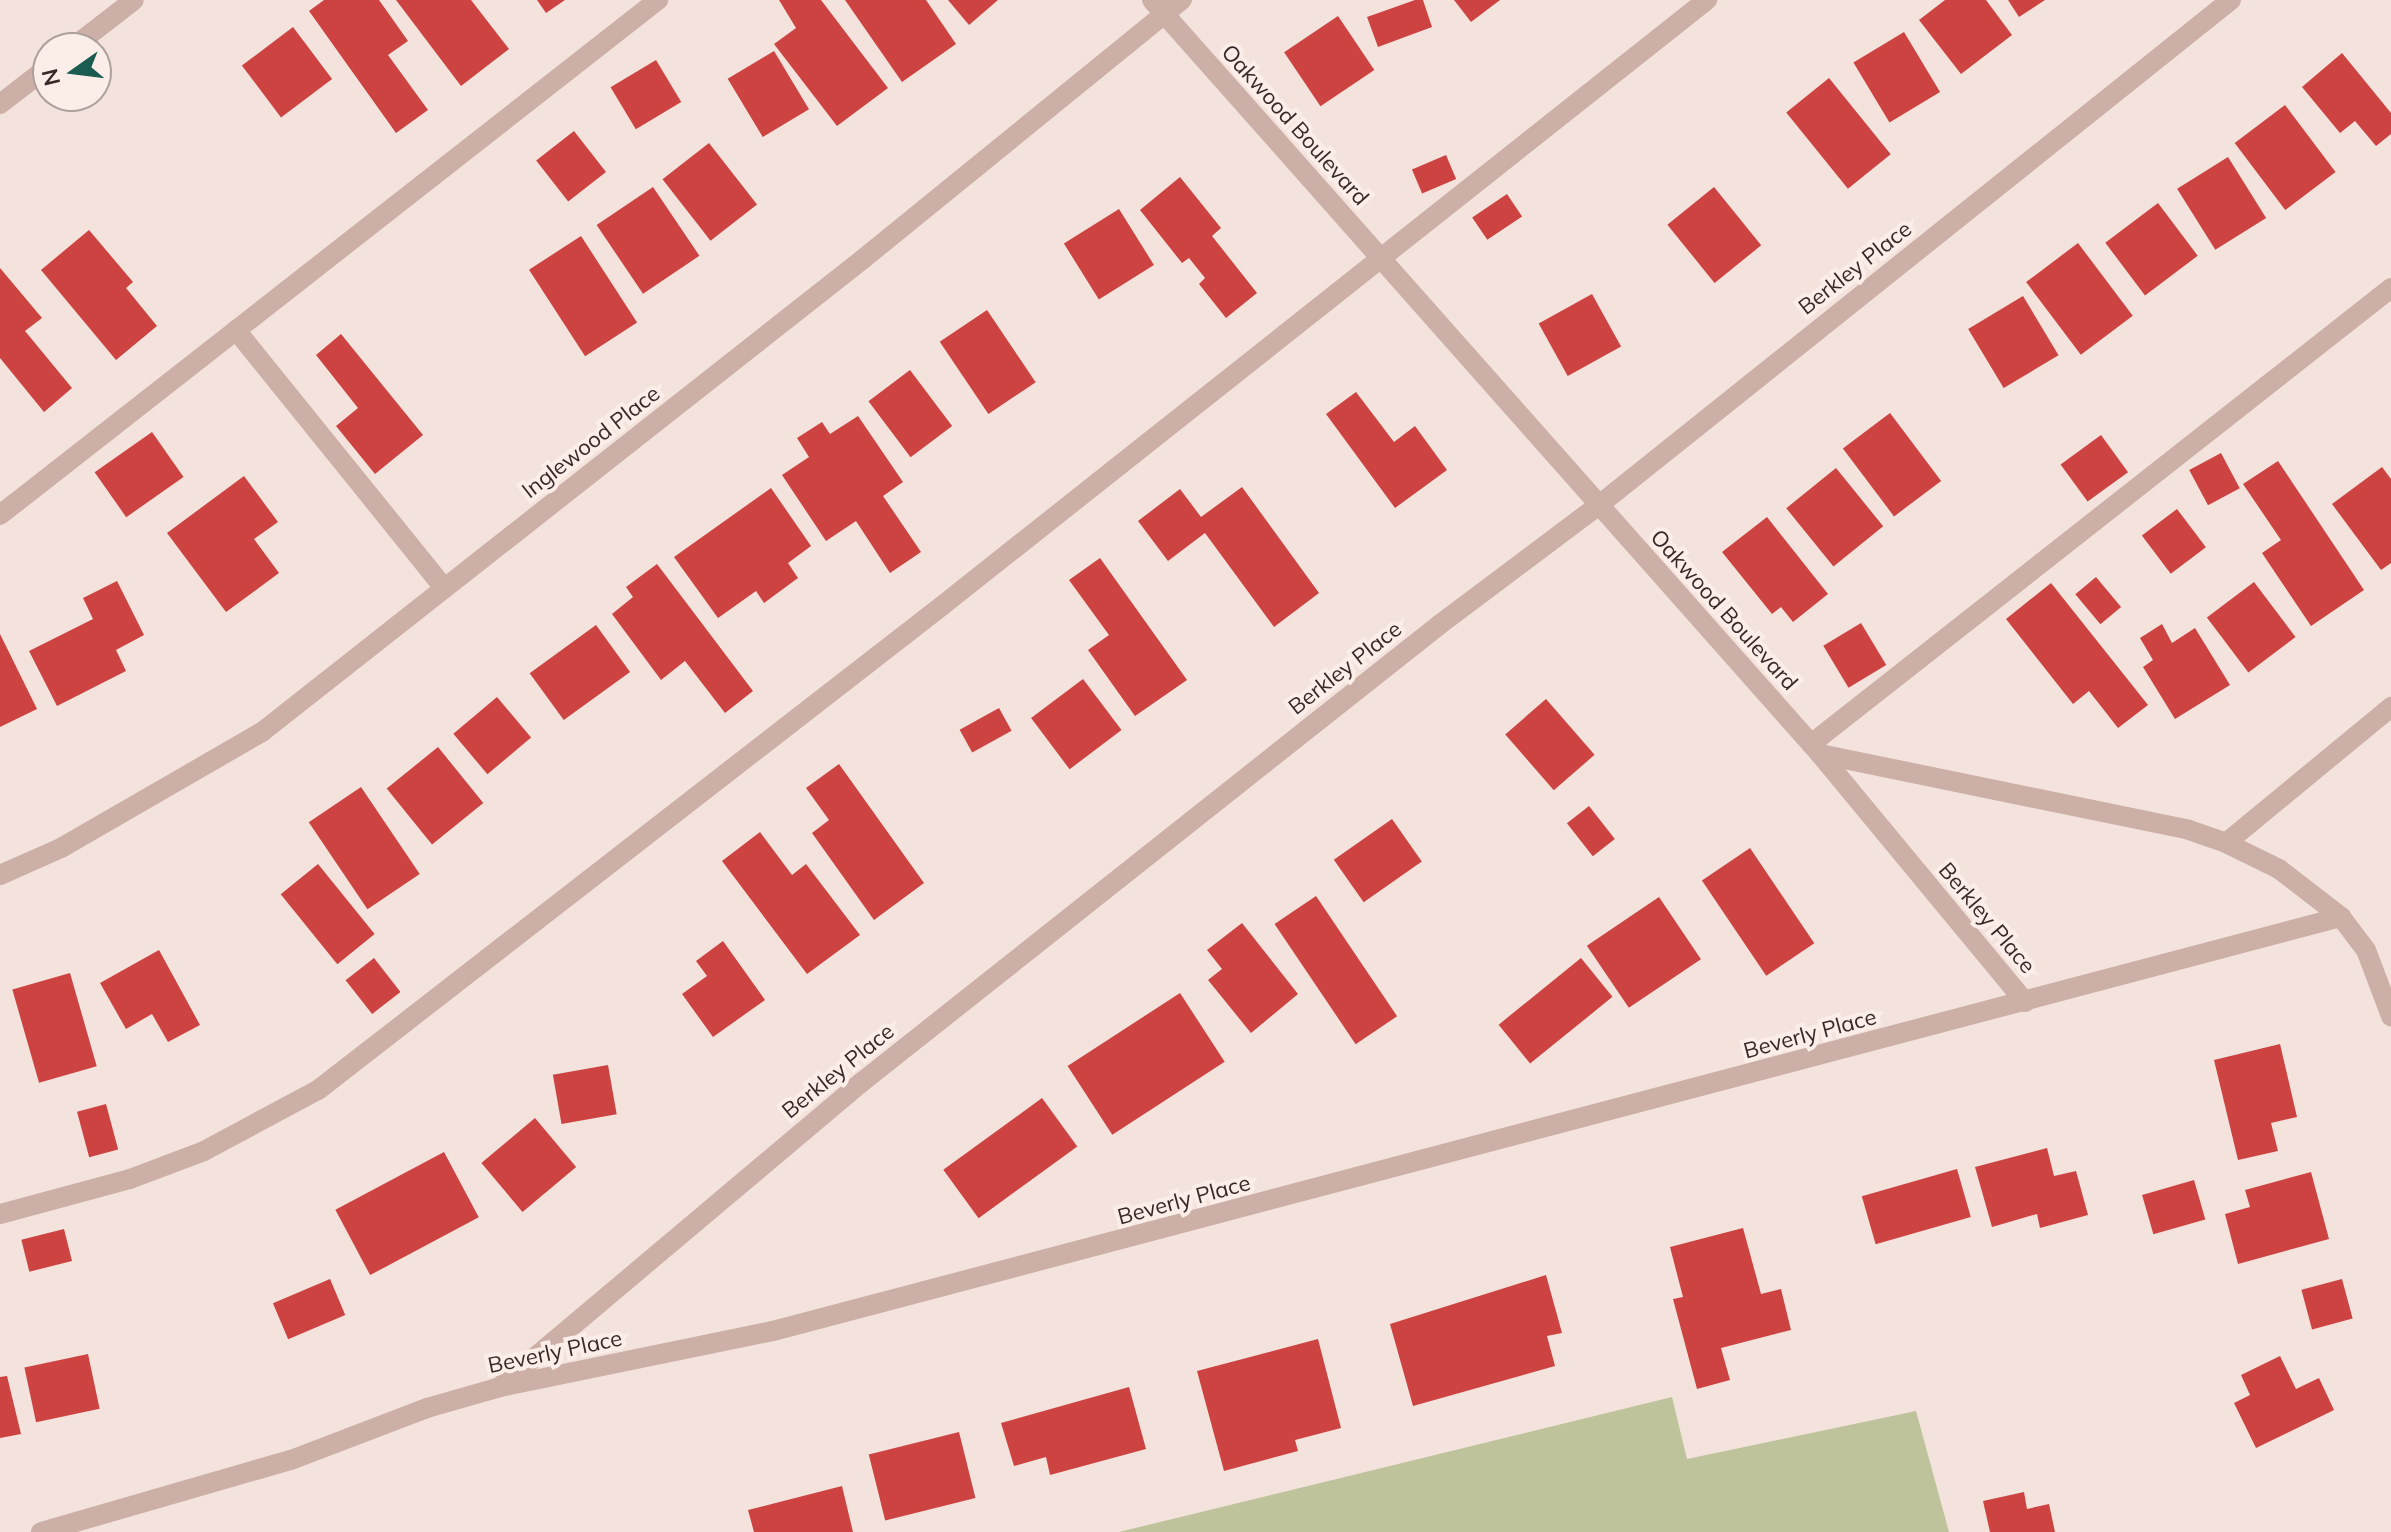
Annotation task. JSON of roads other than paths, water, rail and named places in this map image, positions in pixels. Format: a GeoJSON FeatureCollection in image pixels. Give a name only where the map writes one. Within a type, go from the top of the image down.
{"type":"FeatureCollection","features":[{"type":"Feature","properties":{"kind":"street"},"geometry":{"type":"LineString","coordinates":[[93,32],[134,0]]}},
{"type":"Feature","properties":{"kind":"street"},"geometry":{"type":"LineString","coordinates":[[0,515],[658,0]]}},
{"type":"Feature","properties":{"kind":"street","name":"Inglewood Place"},"geometry":{"type":"LineString","coordinates":[[0,875],[61,848],[262,732],[863,259],[1158,6],[1182,0]]}},
{"type":"Feature","properties":{"kind":"street"},"geometry":{"type":"LineString","coordinates":[[0,1214],[130,1179],[204,1151],[318,1090],[1707,0]]}},
{"type":"Feature","properties":{"kind":"street","name":"Berkley Place"},"geometry":{"type":"LineString","coordinates":[[500,1387],[862,1082],[1439,625],[1599,505],[2231,0]]}},
{"type":"Feature","properties":{"kind":"street","name":"Oakwood Boulevard"},"geometry":{"type":"LineString","coordinates":[[1158,6],[1816,749]]}},
{"type":"Feature","properties":{"kind":"street"},"geometry":{"type":"LineString","coordinates":[[0,104],[32,79]]}},
{"type":"Feature","properties":{"kind":"street"},"geometry":{"type":"LineString","coordinates":[[1816,749],[2391,288]]}},
{"type":"Feature","properties":{"kind":"street"},"geometry":{"type":"LineString","coordinates":[[236,330],[444,588]]}},
{"type":"Feature","properties":{"kind":"street"},"geometry":{"type":"LineString","coordinates":[[2226,843],[2391,707]]}},
{"type":"Feature","properties":{"kind":"street"},"geometry":{"type":"LineString","coordinates":[[1816,749],[2189,830],[2226,843],[2279,869],[2341,917],[2366,950],[2391,1016]]}},
{"type":"Feature","properties":{"kind":"street","name":"Berkley Place"},"geometry":{"type":"LineString","coordinates":[[1816,749],[2025,1002]]}},
{"type":"Feature","properties":{"kind":"street","name":"Beverly Place"},"geometry":{"type":"LineString","coordinates":[[41,1532],[291,1460],[427,1408],[500,1387],[773,1331],[2341,917]]}}]}
